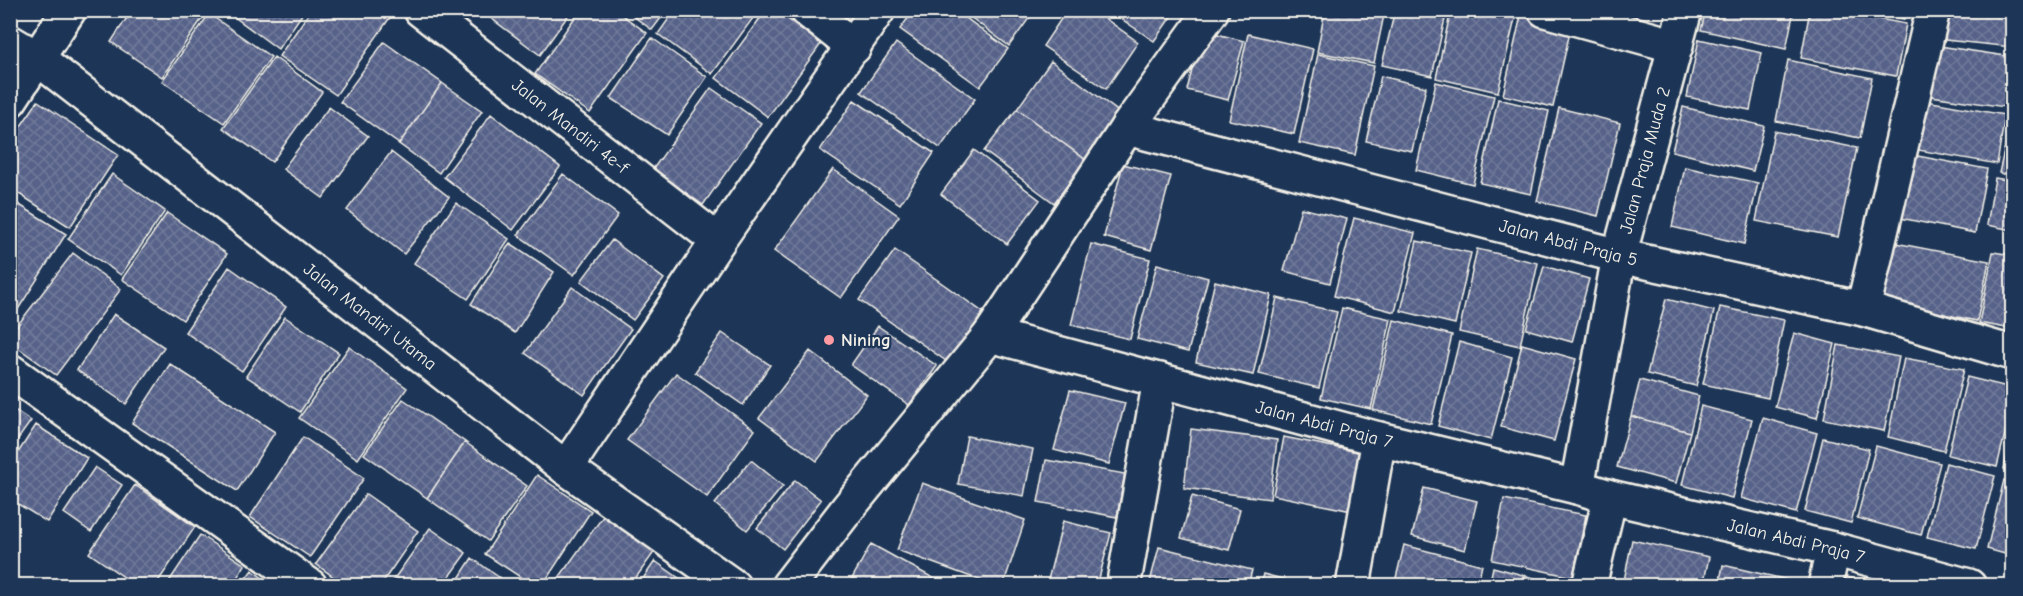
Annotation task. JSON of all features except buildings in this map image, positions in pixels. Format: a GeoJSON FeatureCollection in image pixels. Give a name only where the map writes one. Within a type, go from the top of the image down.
{"type":"FeatureCollection","features":[{"type":"Feature","properties":{"kind":"street"},"geometry":{"type":"LineString","coordinates":[[10,100],[24,50],[69,10]]}},
{"type":"Feature","properties":{"kind":"street","name":"Jalan Mandiri 4e-f"},"geometry":{"type":"LineString","coordinates":[[421,10],[718,241]]}},
{"type":"Feature","properties":{"kind":"street"},"geometry":{"type":"LineString","coordinates":[[807,10],[854,47]]}},
{"type":"Feature","properties":{"kind":"street"},"geometry":{"type":"LineString","coordinates":[[566,468],[718,241],[878,10]]}},
{"type":"Feature","properties":{"kind":"street"},"geometry":{"type":"LineString","coordinates":[[788,585],[990,335],[1127,128],[1212,10]]}},
{"type":"Feature","properties":{"kind":"street"},"geometry":{"type":"LineString","coordinates":[[1545,10],[1676,46]]}},
{"type":"Feature","properties":{"kind":"street","name":"Jalan Praja Muda 2"},"geometry":{"type":"LineString","coordinates":[[1577,487],[1619,256],[1685,10]]}},
{"type":"Feature","properties":{"kind":"street"},"geometry":{"type":"LineString","coordinates":[[1863,309],[1933,10]]}},
{"type":"Feature","properties":{"kind":"street","name":"Jalan Mandiri Utama"},"geometry":{"type":"LineString","coordinates":[[24,50],[566,468],[732,585]]}},
{"type":"Feature","properties":{"kind":"street","name":"Jalan Abdi Praja 5"},"geometry":{"type":"LineString","coordinates":[[1127,128],[1619,256],[1863,309],[2013,352]]}},
{"type":"Feature","properties":{"kind":"street","name":"Jalan Abdi Praja 7"},"geometry":{"type":"LineString","coordinates":[[990,335],[1379,439],[1610,497],[1833,549],[1969,585]]}},
{"type":"Feature","properties":{"kind":"street"},"geometry":{"type":"LineString","coordinates":[[10,372],[310,585]]}},
{"type":"Feature","properties":{"kind":"street"},"geometry":{"type":"LineString","coordinates":[[1125,576],[1160,380]]}},
{"type":"Feature","properties":{"kind":"street"},"geometry":{"type":"LineString","coordinates":[[1353,585],[1379,439]]}},
{"type":"Feature","properties":{"kind":"street"},"geometry":{"type":"LineString","coordinates":[[1589,585],[1610,497]]}},
{"type":"Feature","properties":{"kind":"street"},"geometry":{"type":"LineString","coordinates":[[1825,585],[1833,549]]}},
{"type":"Feature","properties":{"kind":"place","name":"Nining"},"geometry":{"type":"Point","coordinates":[829,340]}}]}
